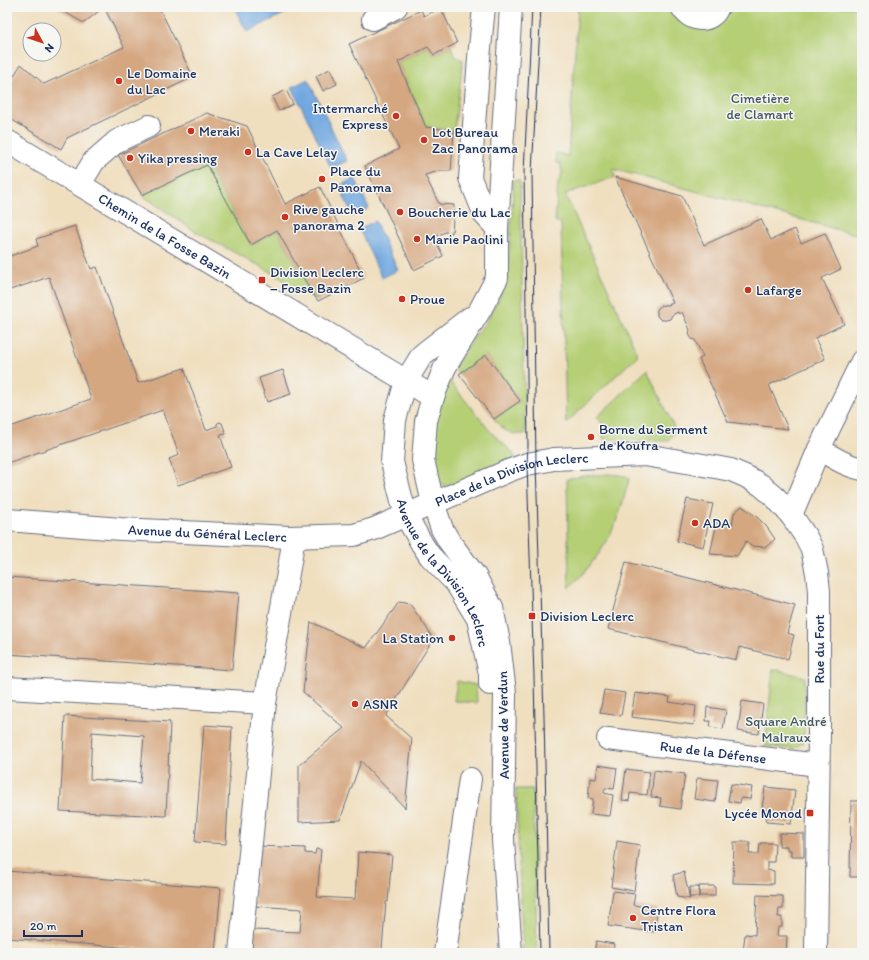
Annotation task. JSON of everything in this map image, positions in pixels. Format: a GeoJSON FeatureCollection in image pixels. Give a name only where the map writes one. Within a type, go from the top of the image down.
{"type":"FeatureCollection","features":[{"type":"Feature","properties":{"kind":"street"},"geometry":{"type":"LineString","coordinates":[[373,19],[396,7]]}},
{"type":"Feature","properties":{"kind":"street"},"geometry":{"type":"LineString","coordinates":[[484,7],[470,178],[484,215],[497,228]]}},
{"type":"Feature","properties":{"kind":"street","name":"Avenue de Verdun"},"geometry":{"type":"LineString","coordinates":[[511,7],[497,228],[497,278],[480,310],[445,367],[433,397],[426,421],[423,460],[433,503],[442,529],[475,576],[492,608],[500,642],[506,693],[503,840],[511,953]]}},
{"type":"Feature","properties":{"kind":"street"},"geometry":{"type":"LineString","coordinates":[[682,7],[689,15],[694,18],[701,19],[713,15],[718,7]]}},
{"type":"Feature","properties":{"kind":"street"},"geometry":{"type":"LineString","coordinates":[[80,184],[94,161],[117,141],[149,126]]}},
{"type":"Feature","properties":{"kind":"street","name":"Chemin de la Fosse Bazin"},"geometry":{"type":"LineString","coordinates":[[7,141],[433,397]]}},
{"type":"Feature","properties":{"kind":"street","name":"Avenue de la Division Leclerc"},"geometry":{"type":"LineString","coordinates":[[480,310],[426,351],[406,381],[395,420],[392,462],[406,516],[430,556],[456,583],[478,620],[490,674],[503,840]]}},
{"type":"Feature","properties":{"kind":"street"},"geometry":{"type":"LineString","coordinates":[[791,515],[819,449],[862,361]]}},
{"type":"Feature","properties":{"kind":"street"},"geometry":{"type":"LineString","coordinates":[[819,449],[839,461],[853,467],[862,468]]}},
{"type":"Feature","properties":{"kind":"street","name":"Place de la Division Leclerc"},"geometry":{"type":"LineString","coordinates":[[406,516],[508,471],[528,464],[554,459],[645,455]]}},
{"type":"Feature","properties":{"kind":"street","name":"Rue du Fort"},"geometry":{"type":"LineString","coordinates":[[645,455],[731,470],[761,485],[776,498],[791,515],[806,537],[812,549],[819,591],[819,736],[816,953]]}},
{"type":"Feature","properties":{"kind":"street","name":"Avenue du Général Leclerc"},"geometry":{"type":"LineString","coordinates":[[7,520],[121,529],[294,537],[354,535],[374,529],[406,516]]}},
{"type":"Feature","properties":{"kind":"street"},"geometry":{"type":"LineString","coordinates":[[240,953],[265,703],[294,537]]}},
{"type":"Feature","properties":{"kind":"street"},"geometry":{"type":"LineString","coordinates":[[7,688],[265,703]]}},
{"type":"Feature","properties":{"kind":"street","name":"Rue de la Défense"},"geometry":{"type":"LineString","coordinates":[[608,739],[818,765]]}},
{"type":"Feature","properties":{"kind":"street"},"geometry":{"type":"LineString","coordinates":[[445,953],[470,779]]}},
{"type":"Feature","properties":{"kind":"green space","name":"Cimetière de Clamart"},"geometry":{"type":"Polygon","coordinates":[[[578,7],[862,7],[862,236],[613,169],[615,177],[565,194],[638,355],[566,423],[561,223],[555,221],[558,183],[562,172],[560,163],[556,163],[556,153],[568,156],[578,7]]]}},
{"type":"Feature","properties":{"kind":"green space"},"geometry":{"type":"Polygon","coordinates":[[[451,46],[454,56],[463,60],[454,131],[426,127],[398,62],[428,47],[434,55],[451,46]]]}},
{"type":"Feature","properties":{"kind":"green space"},"geometry":{"type":"Polygon","coordinates":[[[207,165],[251,245],[277,230],[318,301],[262,267],[196,232],[142,195],[207,165]]]}},
{"type":"Feature","properties":{"kind":"green space"},"geometry":{"type":"Polygon","coordinates":[[[514,180],[520,181],[525,434],[511,433],[501,427],[494,419],[520,401],[486,355],[459,374],[454,368],[471,341],[486,322],[499,298],[507,274],[514,180]]]}},
{"type":"Feature","properties":{"kind":"green space"},"geometry":{"type":"Polygon","coordinates":[[[647,370],[676,431],[668,441],[603,439],[605,427],[597,417],[647,370]]]}},
{"type":"Feature","properties":{"kind":"green space"},"geometry":{"type":"Polygon","coordinates":[[[448,379],[490,431],[514,454],[515,461],[449,487],[441,484],[437,479],[434,460],[434,424],[448,379]]]}},
{"type":"Feature","properties":{"kind":"green space"},"geometry":{"type":"Polygon","coordinates":[[[609,474],[626,476],[629,479],[620,511],[612,532],[601,551],[569,588],[567,479],[609,474]]]}},
{"type":"Feature","properties":{"kind":"green space","name":"Square André Malraux"},"geometry":{"type":"Polygon","coordinates":[[[773,669],[805,677],[804,742],[793,749],[765,746],[773,669]]]}},
{"type":"Feature","properties":{"kind":"green space"},"geometry":{"type":"Polygon","coordinates":[[[457,681],[476,685],[477,703],[454,701],[457,681]]]}},
{"type":"Feature","properties":{"kind":"green space"},"geometry":{"type":"Polygon","coordinates":[[[516,789],[533,789],[537,953],[523,953],[516,789]]]}},
{"type":"Feature","properties":{"kind":"water"},"geometry":{"type":"Polygon","coordinates":[[[234,7],[293,7],[294,9],[247,32],[234,7]]]}},
{"type":"Feature","properties":{"kind":"water"},"geometry":{"type":"Polygon","coordinates":[[[308,79],[347,161],[331,168],[292,87],[308,79]]]}},
{"type":"Feature","properties":{"kind":"water"},"geometry":{"type":"Polygon","coordinates":[[[355,178],[369,208],[353,216],[339,186],[355,178]]]}},
{"type":"Feature","properties":{"kind":"water"},"geometry":{"type":"Polygon","coordinates":[[[375,221],[398,270],[382,278],[359,229],[375,221]]]}},
{"type":"Feature","properties":{"kind":"building"},"geometry":{"type":"Polygon","coordinates":[[[55,7],[104,7],[84,23],[55,7]]]}},
{"type":"Feature","properties":{"kind":"building","name":"Le Domaine du Lac"},"geometry":{"type":"Polygon","coordinates":[[[104,7],[159,7],[193,77],[67,138],[61,149],[7,117],[7,88],[21,64],[44,84],[124,47],[104,7]]]}},
{"type":"Feature","properties":{"kind":"building","name":"Lot Bureau Zac Panorama"},"geometry":{"type":"Polygon","coordinates":[[[441,8],[457,43],[434,55],[428,47],[398,62],[426,127],[454,131],[451,171],[439,171],[425,175],[439,204],[454,205],[452,233],[445,232],[434,237],[443,256],[414,270],[365,166],[399,149],[349,44],[421,10],[424,16],[441,8]]]}},
{"type":"Feature","properties":{"kind":"building"},"geometry":{"type":"Polygon","coordinates":[[[330,69],[337,84],[323,91],[316,76],[330,69]]]}},
{"type":"Feature","properties":{"kind":"building"},"geometry":{"type":"Polygon","coordinates":[[[286,90],[293,104],[279,111],[272,97],[286,90]]]}},
{"type":"Feature","properties":{"kind":"building","name":"Rive gauche panorama 2"},"geometry":{"type":"Polygon","coordinates":[[[207,113],[247,126],[285,204],[320,187],[364,278],[318,301],[277,230],[251,245],[207,165],[142,195],[118,155],[207,113]]]}},
{"type":"Feature","properties":{"kind":"building","name":"Lafarge"},"geometry":{"type":"Polygon","coordinates":[[[615,177],[682,196],[704,245],[761,219],[771,240],[795,229],[801,243],[825,233],[841,269],[822,278],[844,324],[815,338],[825,359],[769,385],[788,429],[728,422],[699,359],[703,357],[695,340],[690,336],[690,330],[682,312],[672,315],[670,319],[666,320],[661,320],[657,316],[657,310],[660,306],[673,303],[615,177]]]}},
{"type":"Feature","properties":{"kind":"building"},"geometry":{"type":"Polygon","coordinates":[[[75,226],[91,269],[97,267],[138,383],[184,368],[206,430],[217,426],[219,422],[222,423],[226,434],[220,435],[231,467],[178,485],[169,459],[179,455],[163,410],[7,463],[7,428],[91,399],[49,277],[7,291],[7,257],[38,246],[36,239],[75,226]]]}},
{"type":"Feature","properties":{"kind":"building"},"geometry":{"type":"Polygon","coordinates":[[[486,355],[520,401],[494,419],[459,374],[486,355]]]}},
{"type":"Feature","properties":{"kind":"building"},"geometry":{"type":"Polygon","coordinates":[[[283,370],[291,394],[267,402],[259,378],[283,370]]]}},
{"type":"Feature","properties":{"kind":"building","name":"ADA"},"geometry":{"type":"Polygon","coordinates":[[[687,499],[713,504],[703,547],[677,541],[687,499]]]}},
{"type":"Feature","properties":{"kind":"building"},"geometry":{"type":"Polygon","coordinates":[[[742,506],[766,526],[775,539],[766,547],[751,546],[746,541],[737,556],[710,554],[717,522],[732,525],[734,513],[742,506]]]}},
{"type":"Feature","properties":{"kind":"building"},"geometry":{"type":"Polygon","coordinates":[[[626,562],[795,605],[787,633],[794,635],[788,659],[739,647],[736,660],[608,629],[626,562]]]}},
{"type":"Feature","properties":{"kind":"building"},"geometry":{"type":"Polygon","coordinates":[[[7,577],[239,593],[232,670],[7,654],[7,577]]]}},
{"type":"Feature","properties":{"kind":"building","name":"ASNR"},"geometry":{"type":"Polygon","coordinates":[[[399,602],[410,604],[433,639],[386,716],[412,739],[405,808],[361,761],[340,820],[299,822],[299,765],[344,728],[303,692],[311,622],[366,648],[399,602]]]}},
{"type":"Feature","properties":{"kind":"building"},"geometry":{"type":"Polygon","coordinates":[[[604,690],[625,693],[621,716],[600,713],[604,690]]]}},
{"type":"Feature","properties":{"kind":"building"},"geometry":{"type":"Polygon","coordinates":[[[635,693],[670,697],[669,702],[696,706],[694,725],[631,717],[635,693]]]}},
{"type":"Feature","properties":{"kind":"building"},"geometry":{"type":"Polygon","coordinates":[[[742,701],[763,704],[759,734],[738,731],[742,701]]]}},
{"type":"Feature","properties":{"kind":"building"},"geometry":{"type":"Polygon","coordinates":[[[707,707],[726,710],[723,729],[710,727],[711,721],[706,721],[707,707]]]}},
{"type":"Feature","properties":{"kind":"building"},"geometry":{"type":"Polygon","coordinates":[[[65,716],[170,722],[166,816],[60,811],[65,716]],[[92,732],[90,779],[140,783],[144,736],[92,732]]]}},
{"type":"Feature","properties":{"kind":"building"},"geometry":{"type":"Polygon","coordinates":[[[204,725],[232,727],[226,844],[195,842],[204,725]]]}},
{"type":"Feature","properties":{"kind":"building"},"geometry":{"type":"Polygon","coordinates":[[[598,765],[617,768],[614,789],[605,788],[604,793],[613,795],[610,816],[591,814],[593,799],[588,798],[590,778],[596,779],[598,765]]]}},
{"type":"Feature","properties":{"kind":"building"},"geometry":{"type":"Polygon","coordinates":[[[626,769],[650,772],[647,795],[630,793],[629,801],[622,800],[626,769]]]}},
{"type":"Feature","properties":{"kind":"building"},"geometry":{"type":"Polygon","coordinates":[[[654,770],[685,774],[680,809],[660,806],[661,798],[651,797],[654,770]]]}},
{"type":"Feature","properties":{"kind":"building"},"geometry":{"type":"Polygon","coordinates":[[[697,778],[718,780],[715,802],[694,799],[697,778]]]}},
{"type":"Feature","properties":{"kind":"building"},"geometry":{"type":"Polygon","coordinates":[[[731,784],[752,787],[750,799],[741,798],[740,803],[728,801],[731,784]]]}},
{"type":"Feature","properties":{"kind":"building"},"geometry":{"type":"Polygon","coordinates":[[[765,787],[795,790],[791,824],[766,822],[767,810],[762,809],[765,787]]]}},
{"type":"Feature","properties":{"kind":"building"},"geometry":{"type":"Polygon","coordinates":[[[851,801],[862,801],[862,877],[850,877],[851,801]]]}},
{"type":"Feature","properties":{"kind":"building"},"geometry":{"type":"Polygon","coordinates":[[[780,833],[804,834],[804,857],[791,857],[791,850],[787,850],[787,846],[779,846],[780,833]]]}},
{"type":"Feature","properties":{"kind":"building"},"geometry":{"type":"Polygon","coordinates":[[[617,841],[640,845],[634,891],[611,887],[617,841]]]}},
{"type":"Feature","properties":{"kind":"building"},"geometry":{"type":"Polygon","coordinates":[[[734,842],[750,842],[749,854],[759,854],[760,843],[775,843],[774,862],[767,862],[767,870],[774,871],[774,884],[733,883],[734,842]]]}},
{"type":"Feature","properties":{"kind":"building"},"geometry":{"type":"Polygon","coordinates":[[[258,846],[305,848],[305,853],[315,854],[316,849],[321,850],[317,897],[355,899],[358,852],[392,855],[388,902],[386,902],[382,949],[380,953],[251,953],[253,930],[300,932],[302,909],[254,906],[258,846]]]}},
{"type":"Feature","properties":{"kind":"building"},"geometry":{"type":"Polygon","coordinates":[[[7,871],[221,888],[215,953],[195,953],[7,938],[7,871]]]}},
{"type":"Feature","properties":{"kind":"building"},"geometry":{"type":"Polygon","coordinates":[[[684,872],[690,899],[677,897],[673,875],[684,872]]]}},
{"type":"Feature","properties":{"kind":"building"},"geometry":{"type":"Polygon","coordinates":[[[699,886],[715,886],[715,896],[699,896],[699,886]]]}},
{"type":"Feature","properties":{"kind":"building"},"geometry":{"type":"Polygon","coordinates":[[[690,887],[699,887],[699,897],[689,897],[690,887]]]}},
{"type":"Feature","properties":{"kind":"building","name":"Centre Flora Tristan"},"geometry":{"type":"Polygon","coordinates":[[[613,891],[635,894],[633,905],[658,909],[654,932],[608,926],[613,891]]]}},
{"type":"Feature","properties":{"kind":"building"},"geometry":{"type":"Polygon","coordinates":[[[757,895],[783,896],[783,909],[779,909],[778,917],[782,917],[782,927],[778,927],[777,936],[787,936],[786,953],[743,953],[745,934],[755,935],[757,895]]]}},
{"type":"Feature","properties":{"kind":"building"},"geometry":{"type":"Polygon","coordinates":[[[596,941],[614,944],[613,953],[594,953],[596,941]]]}},
{"type":"Feature","properties":{"kind":"tram line"},"geometry":{"type":"LineString","coordinates":[[532,7],[524,172],[527,464],[534,677],[540,953]]}},
{"type":"Feature","properties":{"kind":"tram line"},"geometry":{"type":"LineString","coordinates":[[541,7],[532,172],[536,463],[544,716],[549,953]]}},
{"type":"Feature","properties":{"kind":"place","name":"Le Domaine du Lac"},"geometry":{"type":"Point","coordinates":[119,81]}},
{"type":"Feature","properties":{"kind":"place","name":"Intermarché Express"},"geometry":{"type":"Point","coordinates":[396,116]}},
{"type":"Feature","properties":{"kind":"place","name":"Meraki"},"geometry":{"type":"Point","coordinates":[191,131]}},
{"type":"Feature","properties":{"kind":"place","name":"Lot Bureau Zac Panorama"},"geometry":{"type":"Point","coordinates":[424,140]}},
{"type":"Feature","properties":{"kind":"place","name":"La Cave Lelay"},"geometry":{"type":"Point","coordinates":[248,152]}},
{"type":"Feature","properties":{"kind":"place","name":"Yika pressing"},"geometry":{"type":"Point","coordinates":[130,158]}},
{"type":"Feature","properties":{"kind":"place","name":"Place du Panorama"},"geometry":{"type":"Point","coordinates":[322,179]}},
{"type":"Feature","properties":{"kind":"place","name":"Boucherie du Lac"},"geometry":{"type":"Point","coordinates":[400,212]}},
{"type":"Feature","properties":{"kind":"place","name":"Rive gauche panorama 2"},"geometry":{"type":"Point","coordinates":[285,217]}},
{"type":"Feature","properties":{"kind":"place","name":"Marie Paolini"},"geometry":{"type":"Point","coordinates":[417,239]}},
{"type":"Feature","properties":{"kind":"place","name":"Division Leclerc – Fosse Bazin"},"geometry":{"type":"Point","coordinates":[262,280]}},
{"type":"Feature","properties":{"kind":"place","name":"Lafarge"},"geometry":{"type":"Point","coordinates":[748,290]}},
{"type":"Feature","properties":{"kind":"place","name":"Proue"},"geometry":{"type":"Point","coordinates":[402,299]}},
{"type":"Feature","properties":{"kind":"place","name":"Borne du Serment de Koufra"},"geometry":{"type":"Point","coordinates":[591,437]}},
{"type":"Feature","properties":{"kind":"place","name":"ADA"},"geometry":{"type":"Point","coordinates":[695,523]}},
{"type":"Feature","properties":{"kind":"place","name":"Division Leclerc"},"geometry":{"type":"Point","coordinates":[532,616]}},
{"type":"Feature","properties":{"kind":"place","name":"La Station"},"geometry":{"type":"Point","coordinates":[452,638]}},
{"type":"Feature","properties":{"kind":"place","name":"ASNR"},"geometry":{"type":"Point","coordinates":[355,704]}},
{"type":"Feature","properties":{"kind":"place","name":"Lycée Monod"},"geometry":{"type":"Point","coordinates":[810,813]}},
{"type":"Feature","properties":{"kind":"place","name":"Centre Flora Tristan"},"geometry":{"type":"Point","coordinates":[633,918]}}]}
